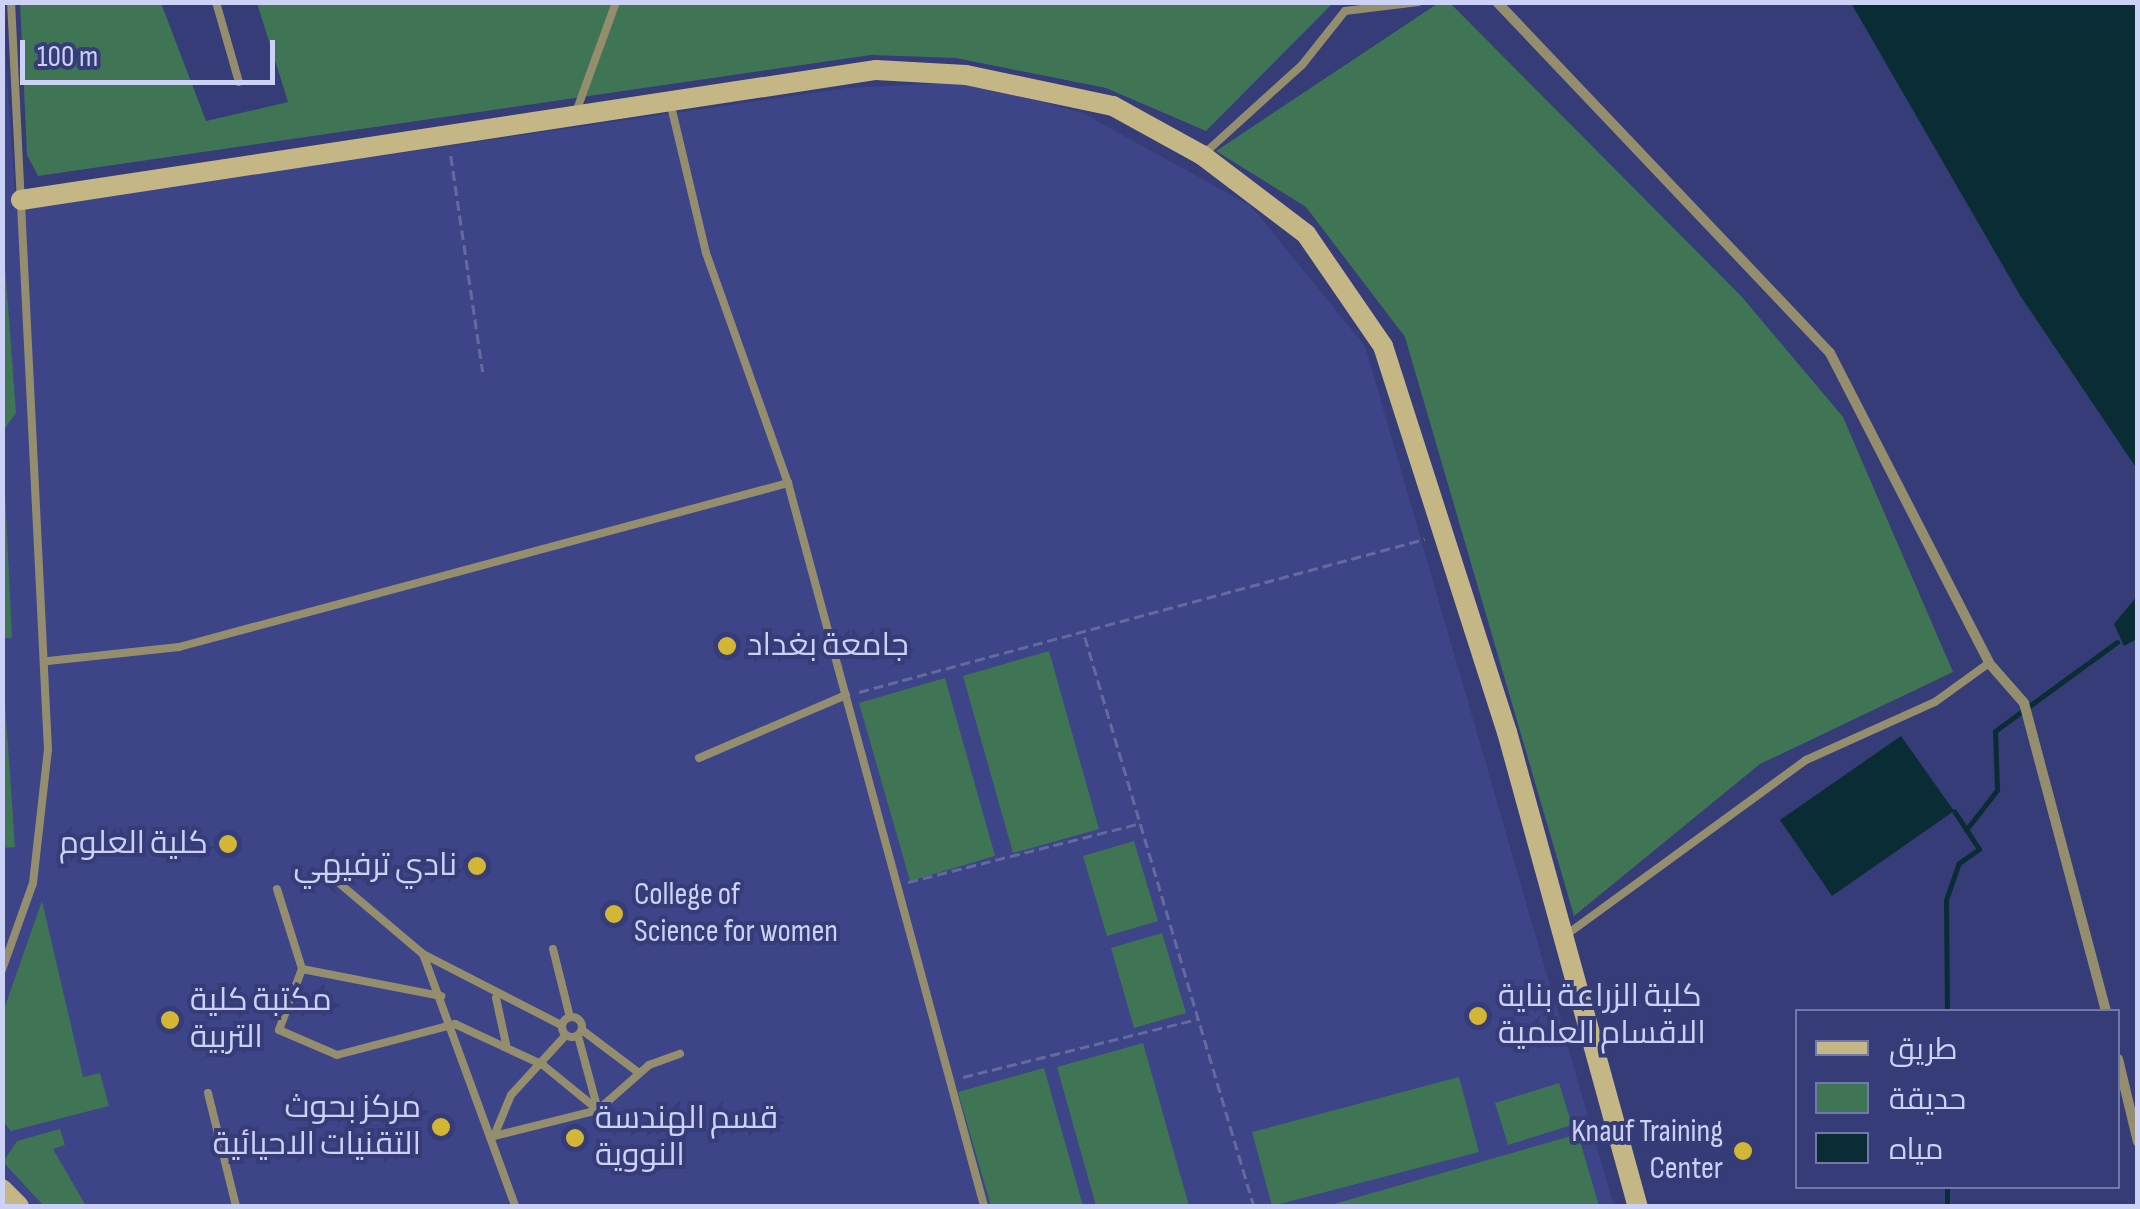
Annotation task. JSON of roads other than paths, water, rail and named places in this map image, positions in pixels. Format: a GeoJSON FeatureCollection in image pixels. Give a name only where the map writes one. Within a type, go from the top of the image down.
{"type":"FeatureCollection","features":[{"type":"Feature","properties":{"kind":"street"},"geometry":{"type":"LineString","coordinates":[[1497,2],[1830,353],[1990,663],[2024,703],[2105,1009]]}},
{"type":"Feature","properties":{"kind":"street"},"geometry":{"type":"LineString","coordinates":[[12,201],[876,70],[966,75],[1113,106],[1202,155],[1306,234],[1383,346],[1446,533],[1638,1206]]}},
{"type":"Feature","properties":{"kind":"street"},"geometry":{"type":"LineString","coordinates":[[2120,1067],[2138,1142]]}},
{"type":"Feature","properties":{"kind":"street"},"geometry":{"type":"LineString","coordinates":[[2,1189],[20,1206]]}},
{"type":"Feature","properties":{"kind":"lane"},"geometry":{"type":"LineString","coordinates":[[2,970],[33,883],[48,661],[12,201],[11,2]]}},
{"type":"Feature","properties":{"kind":"lane"},"geometry":{"type":"LineString","coordinates":[[216,2],[239,82]]}},
{"type":"Feature","properties":{"kind":"lane"},"geometry":{"type":"LineString","coordinates":[[575,116],[616,2]]}},
{"type":"Feature","properties":{"kind":"lane"},"geometry":{"type":"LineString","coordinates":[[1202,155],[1302,65],[1344,11],[1418,2]]}},
{"type":"Feature","properties":{"kind":"lane"},"geometry":{"type":"LineString","coordinates":[[670,102],[706,253],[788,482],[984,1206]]}},
{"type":"Feature","properties":{"kind":"lane"},"geometry":{"type":"LineString","coordinates":[[48,661],[179,647],[788,482]]}},
{"type":"Feature","properties":{"kind":"lane"},"geometry":{"type":"LineString","coordinates":[[1562,938],[1806,760],[1935,702],[1990,663]]}},
{"type":"Feature","properties":{"kind":"lane"},"geometry":{"type":"LineString","coordinates":[[698,758],[846,695]]}},
{"type":"Feature","properties":{"kind":"lane"},"geometry":{"type":"LineString","coordinates":[[333,878],[423,954],[496,998],[562,1025],[566,1036]]}},
{"type":"Feature","properties":{"kind":"lane"},"geometry":{"type":"LineString","coordinates":[[277,889],[302,969],[280,1030],[337,1054],[455,1024],[506,1044],[543,1066],[598,1110]]}},
{"type":"Feature","properties":{"kind":"lane"},"geometry":{"type":"LineString","coordinates":[[554,948],[598,1110]]}},
{"type":"Feature","properties":{"kind":"lane"},"geometry":{"type":"LineString","coordinates":[[423,954],[455,1024],[514,1206]]}},
{"type":"Feature","properties":{"kind":"lane"},"geometry":{"type":"LineString","coordinates":[[302,969],[441,996]]}},
{"type":"Feature","properties":{"kind":"lane"},"geometry":{"type":"LineString","coordinates":[[496,998],[506,1044]]}},
{"type":"Feature","properties":{"kind":"lane"},"geometry":{"type":"LineString","coordinates":[[562,1025],[570,1017]]}},
{"type":"Feature","properties":{"kind":"lane"},"geometry":{"type":"LineString","coordinates":[[494,1136],[511,1095],[543,1066],[566,1036],[580,1033],[640,1073]]}},
{"type":"Feature","properties":{"kind":"lane"},"geometry":{"type":"LineString","coordinates":[[494,1136],[598,1110],[640,1073],[680,1054]]}},
{"type":"Feature","properties":{"kind":"lane"},"geometry":{"type":"LineString","coordinates":[[208,1093],[236,1206]]}},
{"type":"Feature","properties":{"kind":"water"},"geometry":{"type":"Polygon","coordinates":[[[1851,3],[2137,3],[2137,469],[2021,297],[1851,3]]]}},
{"type":"Feature","properties":{"kind":"water"},"geometry":{"type":"Polygon","coordinates":[[[2137,596],[2137,639],[2124,646],[2114,624],[2137,596]]]}},
{"type":"Feature","properties":{"kind":"water"},"geometry":{"type":"Polygon","coordinates":[[[1901,736],[1954,811],[1832,896],[1780,820],[1901,736]]]}},
{"type":"Feature","properties":{"kind":"waterway"},"geometry":{"type":"LineString","coordinates":[[1966,830],[1997,790],[1995,731],[2117,642]]}},
{"type":"Feature","properties":{"kind":"waterway"},"geometry":{"type":"LineString","coordinates":[[1947,1009],[1946,900],[1959,863],[1979,849],[1954,811]]}},
{"type":"Feature","properties":{"kind":"waterway"},"geometry":{"type":"LineString","coordinates":[[1947,1189],[1947,1206]]}},
{"type":"Feature","properties":{"kind":"place","name":"جامعة بغداد"},"geometry":{"type":"Point","coordinates":[727,646]}},
{"type":"Feature","properties":{"kind":"place","name":"كلية العلوم"},"geometry":{"type":"Point","coordinates":[228,844]}},
{"type":"Feature","properties":{"kind":"place","name":"نادي ترفيهي"},"geometry":{"type":"Point","coordinates":[477,866]}},
{"type":"Feature","properties":{"kind":"place","name":"College of Science for women"},"geometry":{"type":"Point","coordinates":[614,914]}},
{"type":"Feature","properties":{"kind":"place","name":"كلية الزراعة بناية الاقسام العلمية"},"geometry":{"type":"Point","coordinates":[1478,1016]}},
{"type":"Feature","properties":{"kind":"place","name":"مكتبة كلية التربية"},"geometry":{"type":"Point","coordinates":[170,1020]}},
{"type":"Feature","properties":{"kind":"place","name":"مركز بحوث التقنيات الاحيائية"},"geometry":{"type":"Point","coordinates":[441,1127]}},
{"type":"Feature","properties":{"kind":"place","name":"قسم الهندسة النووية"},"geometry":{"type":"Point","coordinates":[575,1138]}},
{"type":"Feature","properties":{"kind":"place","name":"Knauf Training Center"},"geometry":{"type":"Point","coordinates":[1743,1151]}}]}
